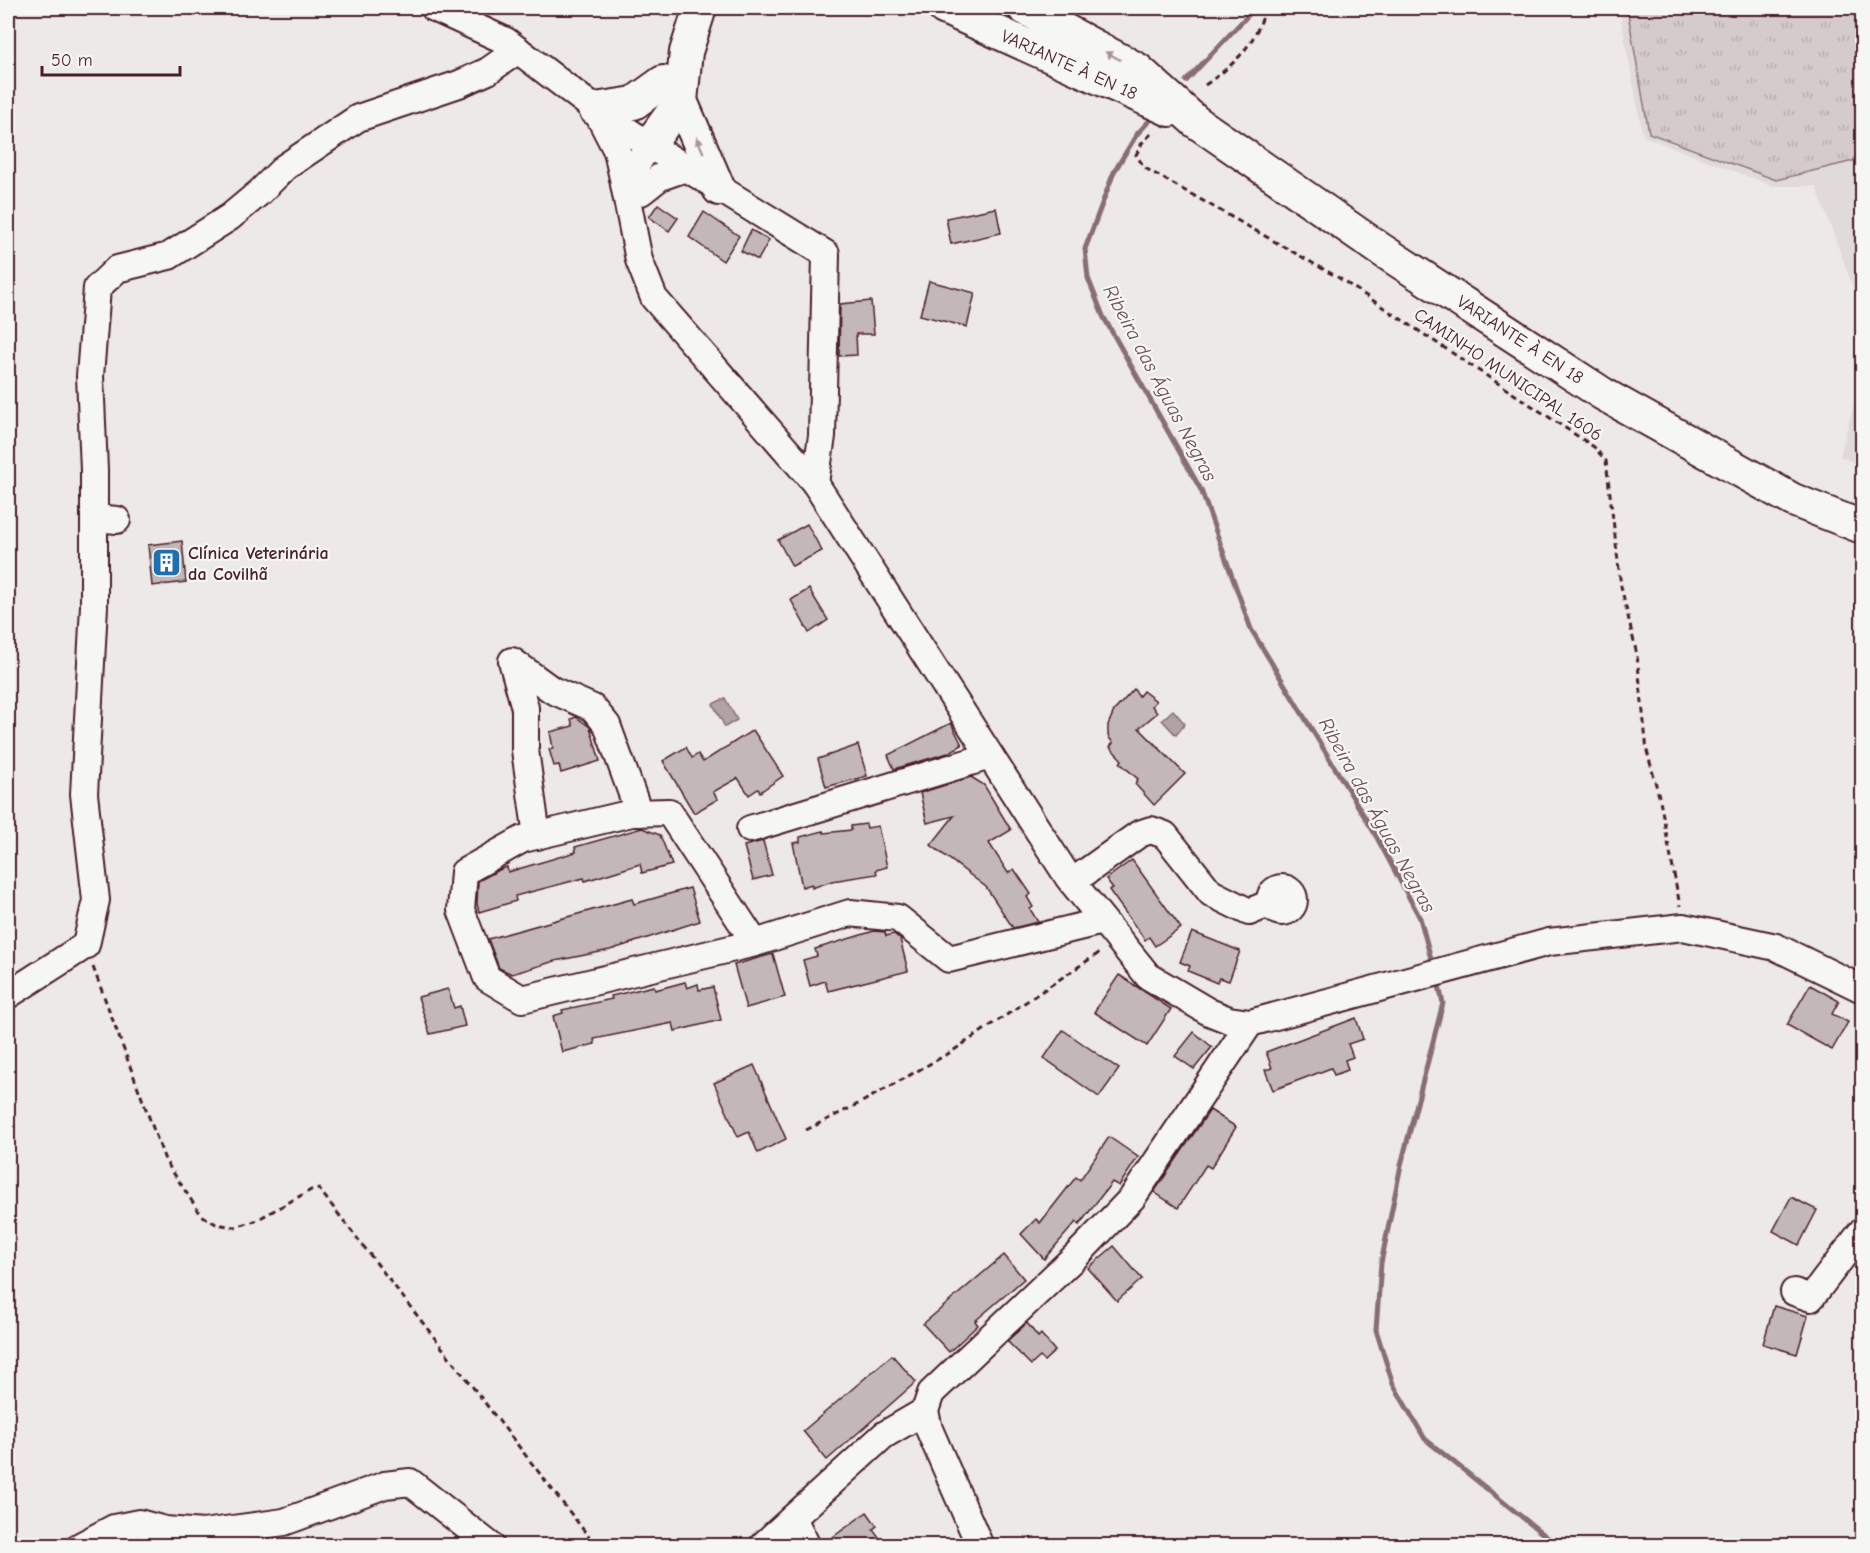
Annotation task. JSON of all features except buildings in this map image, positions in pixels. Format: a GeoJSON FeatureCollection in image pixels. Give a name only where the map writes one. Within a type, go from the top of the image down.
{"type":"FeatureCollection","features":[{"type":"Feature","properties":{"kind":"main road"},"geometry":{"type":"LineString","coordinates":[[649,145],[672,92],[700,8]]}},
{"type":"Feature","properties":{"kind":"main road","name":"VARIANTE À EN 18"},"geometry":{"type":"LineString","coordinates":[[944,8],[1195,121]]}},
{"type":"Feature","properties":{"kind":"main road","name":"VARIANTE À EN 18"},"geometry":{"type":"LineString","coordinates":[[1024,8],[1137,69],[1195,121],[1380,249],[1603,394],[1793,500],[1863,526]]}},
{"type":"Feature","properties":{"kind":"main road"},"geometry":{"type":"LineString","coordinates":[[595,109],[672,92]]}},
{"type":"Feature","properties":{"kind":"main road"},"geometry":{"type":"LineString","coordinates":[[672,92],[719,189]]}},
{"type":"Feature","properties":{"kind":"street"},"geometry":{"type":"LineString","coordinates":[[434,8],[506,41],[595,109],[649,145],[826,254],[822,436],[815,483]]}},
{"type":"Feature","properties":{"kind":"street"},"geometry":{"type":"LineString","coordinates":[[8,995],[86,945],[96,900],[84,794],[94,606],[106,519],[90,376],[97,288],[117,270],[170,256],[230,217],[285,167],[358,118],[459,84],[488,71],[518,50]]}},
{"type":"Feature","properties":{"kind":"street"},"geometry":{"type":"LineString","coordinates":[[595,109],[633,188]]}},
{"type":"Feature","properties":{"kind":"street"},"geometry":{"type":"LineString","coordinates":[[649,145],[633,188],[630,225],[639,260],[654,298],[815,483],[1072,882],[1148,976],[1209,1012],[1229,1020],[1250,1023],[1549,942],[1683,927],[1776,946],[1863,989]]}},
{"type":"Feature","properties":{"kind":"street"},"geometry":{"type":"LineString","coordinates":[[633,188],[686,168]]}},
{"type":"Feature","properties":{"kind":"street"},"geometry":{"type":"LineString","coordinates":[[537,836],[525,750],[525,708],[512,661],[552,690],[593,708],[608,725],[639,813]]}},
{"type":"Feature","properties":{"kind":"street"},"geometry":{"type":"LineString","coordinates":[[750,829],[990,756]]}},
{"type":"Feature","properties":{"kind":"street"},"geometry":{"type":"LineString","coordinates":[[755,943],[669,812],[639,813],[524,839],[464,872],[461,910],[487,978],[522,999],[755,943],[850,913],[898,918],[949,959],[1109,927]]}},
{"type":"Feature","properties":{"kind":"street"},"geometry":{"type":"LineString","coordinates":[[1072,882],[1139,834],[1151,830],[1165,835],[1211,893],[1220,899],[1249,912],[1271,903]]}},
{"type":"Feature","properties":{"kind":"street"},"geometry":{"type":"LineString","coordinates":[[980,1545],[929,1429],[925,1411],[931,1393],[1078,1254],[1132,1198],[1250,1023]]}},
{"type":"Feature","properties":{"kind":"street"},"geometry":{"type":"LineString","coordinates":[[1794,1292],[1811,1298],[1863,1231]]}},
{"type":"Feature","properties":{"kind":"street"},"geometry":{"type":"LineString","coordinates":[[762,1545],[884,1435],[925,1411]]}},
{"type":"Feature","properties":{"kind":"street"},"geometry":{"type":"LineString","coordinates":[[80,1545],[114,1528],[139,1523],[165,1530],[203,1533],[284,1522],[385,1485],[410,1482],[491,1545]]}},
{"type":"Feature","properties":{"kind":"street"},"geometry":{"type":"LineString","coordinates":[[793,1518],[807,1545]]}},
{"type":"Feature","properties":{"kind":"path"},"geometry":{"type":"LineString","coordinates":[[1205,85],[1226,70],[1245,51],[1257,33],[1266,8]]}},
{"type":"Feature","properties":{"kind":"path","name":"CAMINHO MUNICIPAL 1606"},"geometry":{"type":"LineString","coordinates":[[1151,134],[1142,143],[1136,155],[1145,168],[1339,278],[1594,447],[1605,461],[1621,586],[1637,655],[1647,751],[1660,800],[1683,927]]}},
{"type":"Feature","properties":{"kind":"path"},"geometry":{"type":"LineString","coordinates":[[806,1130],[862,1102],[951,1052],[1099,954],[1109,927]]}},
{"type":"Feature","properties":{"kind":"path"},"geometry":{"type":"LineString","coordinates":[[86,945],[165,1160],[201,1215],[216,1224],[235,1227],[255,1221],[311,1190],[319,1189],[596,1545]]}},
{"type":"Feature","properties":{"kind":"shaded area"},"geometry":{"type":"Polygon","coordinates":[[[1619,8],[1862,8],[1862,312],[1816,186],[1773,186],[1643,136],[1619,8]]]}},
{"type":"Feature","properties":{"kind":"shaded area"},"geometry":{"type":"Polygon","coordinates":[[[1862,373],[1862,466],[1840,456],[1862,373]]]}},
{"type":"Feature","properties":{"kind":"shaded area"},"geometry":{"type":"Polygon","coordinates":[[[725,698],[737,720],[725,727],[713,704],[725,698]]]}},
{"type":"Feature","properties":{"kind":"shaded area"},"geometry":{"type":"Polygon","coordinates":[[[1173,710],[1185,724],[1176,735],[1162,720],[1173,710]]]}},
{"type":"Feature","properties":{"kind":"green space"},"geometry":{"type":"Polygon","coordinates":[[[1627,8],[1862,8],[1862,144],[1853,161],[1776,180],[1649,133],[1627,8]]]}},
{"type":"Feature","properties":{"kind":"waterway","name":"Ribeira das Águas Negras"},"geometry":{"type":"LineString","coordinates":[[1186,81],[1251,12],[1252,8]]}},
{"type":"Feature","properties":{"kind":"waterway","name":"Ribeira das Águas Negras"},"geometry":{"type":"LineString","coordinates":[[1151,119],[1137,134],[1114,172],[1085,249],[1088,278],[1103,316],[1201,490],[1251,629],[1375,834],[1420,918],[1433,966]]}},
{"type":"Feature","properties":{"kind":"waterway","name":"Ribeira das Águas Negras"},"geometry":{"type":"LineString","coordinates":[[1437,978],[1443,1003],[1401,1165],[1381,1263],[1376,1330],[1393,1384],[1425,1439],[1558,1546]]}},
{"type":"Feature","properties":{"kind":"place","name":"Clínica Veterinária da Covilhã"},"geometry":{"type":"Point","coordinates":[167,563]}}]}
